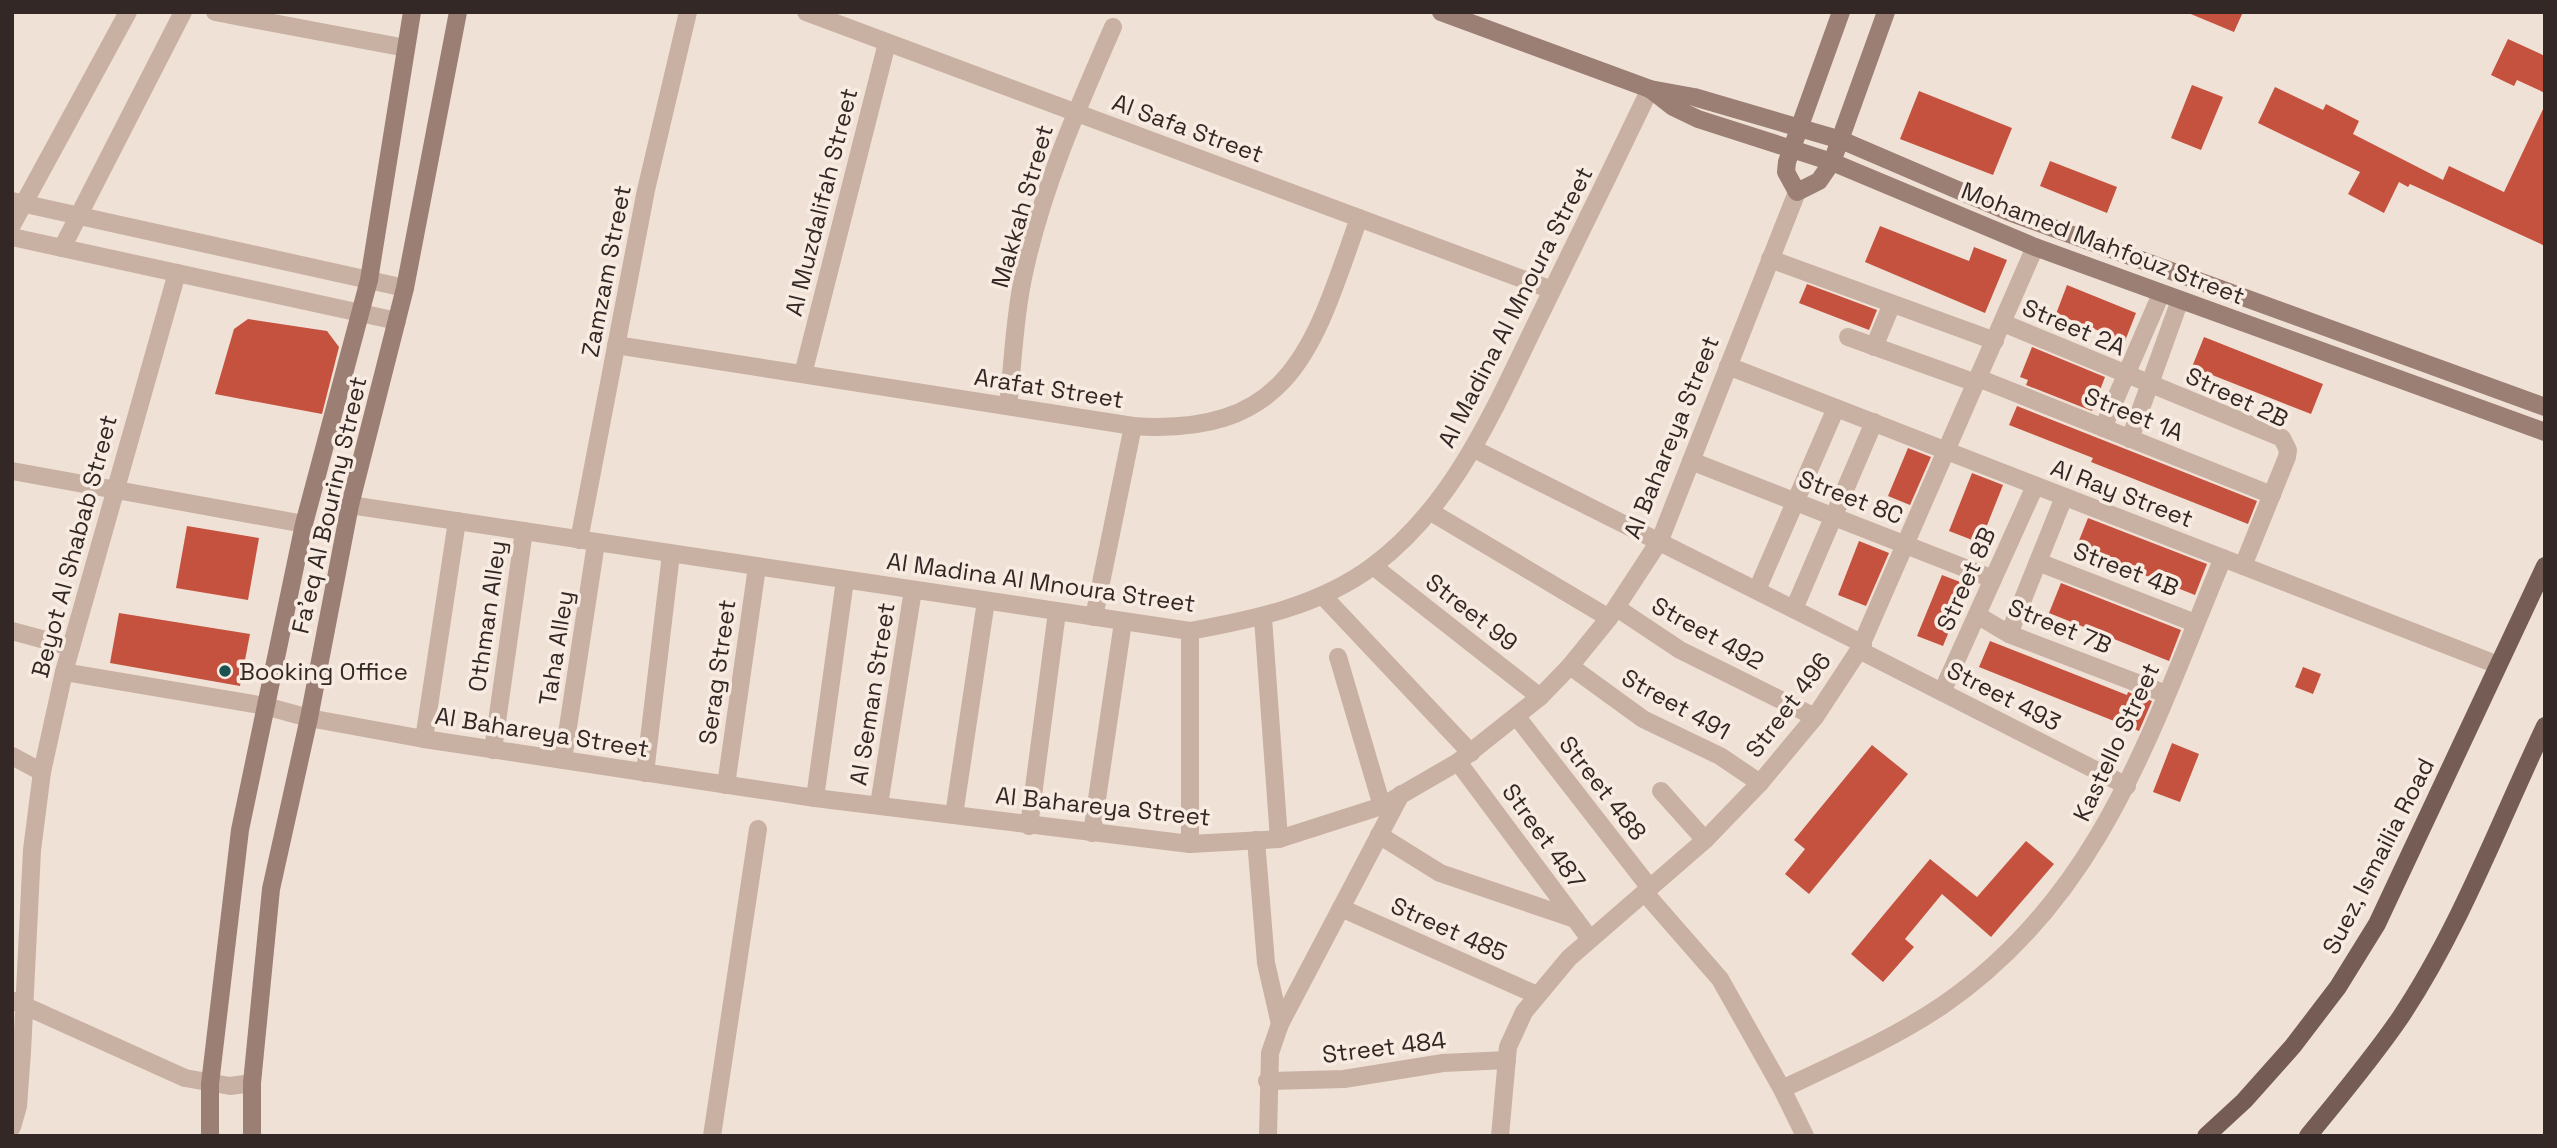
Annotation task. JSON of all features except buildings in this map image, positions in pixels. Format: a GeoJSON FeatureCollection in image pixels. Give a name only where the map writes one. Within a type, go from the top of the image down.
{"type":"FeatureCollection","features":[{"type":"Feature","properties":{"kind":"main road","name":"Suez, Ismailia Road"},"geometry":{"type":"LineString","coordinates":[[2206,1136],[2244,1101],[2294,1046],[2338,987],[2377,924],[2545,566]]}},
{"type":"Feature","properties":{"kind":"main road"},"geometry":{"type":"LineString","coordinates":[[2308,1136],[2357,1078],[2401,1016],[2439,951],[2545,726]]}},
{"type":"Feature","properties":{"kind":"street"},"geometry":{"type":"LineString","coordinates":[[12,225],[18,202],[128,12]]}},
{"type":"Feature","properties":{"kind":"street"},"geometry":{"type":"LineString","coordinates":[[62,248],[183,12]]}},
{"type":"Feature","properties":{"kind":"street"},"geometry":{"type":"LineString","coordinates":[[215,12],[406,48]]}},
{"type":"Feature","properties":{"kind":"street","name":"Fa'eq Al Bouriny Street"},"geometry":{"type":"LineString","coordinates":[[210,1136],[210,1084],[240,830],[304,524],[369,280],[412,12]]}},
{"type":"Feature","properties":{"kind":"street","name":"Fa'eq Al Bouriny Street"},"geometry":{"type":"LineString","coordinates":[[252,1136],[252,1083],[271,889],[309,718],[350,505],[405,288],[458,12]]}},
{"type":"Feature","properties":{"kind":"street","name":"Zamzam Street"},"geometry":{"type":"LineString","coordinates":[[588,541],[616,345],[657,136],[688,12]]}},
{"type":"Feature","properties":{"kind":"street","name":"Al Safa Street"},"geometry":{"type":"LineString","coordinates":[[806,12],[1552,290]]}},
{"type":"Feature","properties":{"kind":"street","name":"Mohamed Mahfouz Street"},"geometry":{"type":"LineString","coordinates":[[1441,12],[1650,89],[1680,93],[1841,140],[1972,197],[2545,407]]}},
{"type":"Feature","properties":{"kind":"street"},"geometry":{"type":"LineString","coordinates":[[1841,12],[1791,150],[1786,172],[1797,192],[1819,181],[1832,162],[1886,12]]}},
{"type":"Feature","properties":{"kind":"street","name":"Makkah Street"},"geometry":{"type":"LineString","coordinates":[[1008,406],[1023,279],[1049,183],[1075,113],[1112,27]]}},
{"type":"Feature","properties":{"kind":"street","name":"Al Muzdalifah Street"},"geometry":{"type":"LineString","coordinates":[[803,374],[887,43]]}},
{"type":"Feature","properties":{"kind":"street","name":"Mohamed Mahfouz Street"},"geometry":{"type":"LineString","coordinates":[[1650,89],[1673,107],[1698,119],[1832,162],[2035,247],[2545,432]]}},
{"type":"Feature","properties":{"kind":"street","name":"Al Madina Al Mnoura Street"},"geometry":{"type":"LineString","coordinates":[[350,505],[1190,631],[1263,618],[1323,596],[1373,566],[1431,512],[1474,449],[1650,89]]}},
{"type":"Feature","properties":{"kind":"street","name":"Al Bahareya Street"},"geometry":{"type":"LineString","coordinates":[[64,672],[265,706],[309,718],[424,739],[816,798],[1190,844],[1279,839],[1381,806],[1464,757],[1517,718],[1540,697],[1570,666],[1613,613],[1660,540],[1797,192]]}},
{"type":"Feature","properties":{"kind":"street"},"geometry":{"type":"LineString","coordinates":[[1963,217],[1972,197]]}},
{"type":"Feature","properties":{"kind":"street"},"geometry":{"type":"LineString","coordinates":[[18,202],[405,288]]}},
{"type":"Feature","properties":{"kind":"street","name":"Arafat Street"},"geometry":{"type":"LineString","coordinates":[[616,345],[1133,426],[1193,426],[1223,419],[1252,405],[1278,386],[1299,363],[1316,336],[1359,218]]}},
{"type":"Feature","properties":{"kind":"street"},"geometry":{"type":"LineString","coordinates":[[12,237],[397,321]]}},
{"type":"Feature","properties":{"kind":"street","name":"Street 496"},"geometry":{"type":"LineString","coordinates":[[1501,1131],[1507,1060],[1517,1023],[1537,995],[1590,939],[1705,840],[1760,783],[1815,717],[1861,647],[2035,247]]}},
{"type":"Feature","properties":{"kind":"street"},"geometry":{"type":"LineString","coordinates":[[1770,259],[1995,341]]}},
{"type":"Feature","properties":{"kind":"street","name":"Beyot Al Shabab Street"},"geometry":{"type":"LineString","coordinates":[[12,1127],[15,1106],[17,1003],[42,772],[64,672],[177,273]]}},
{"type":"Feature","properties":{"kind":"street"},"geometry":{"type":"LineString","coordinates":[[2103,428],[2161,294]]}},
{"type":"Feature","properties":{"kind":"street"},"geometry":{"type":"LineString","coordinates":[[2130,439],[2180,300]]}},
{"type":"Feature","properties":{"kind":"street"},"geometry":{"type":"LineString","coordinates":[[1874,346],[1892,303]]}},
{"type":"Feature","properties":{"kind":"street","name":"Street 2A"},"geometry":{"type":"LineString","coordinates":[[2003,323],[2126,375]]}},
{"type":"Feature","properties":{"kind":"street"},"geometry":{"type":"LineString","coordinates":[[2303,344],[2312,323]]}},
{"type":"Feature","properties":{"kind":"street","name":"Street 1A"},"geometry":{"type":"LineString","coordinates":[[1848,337],[1977,380],[2272,495]]}},
{"type":"Feature","properties":{"kind":"street","name":"Al Ray Street"},"geometry":{"type":"LineString","coordinates":[[1728,366],[2498,664]]}},
{"type":"Feature","properties":{"kind":"street","name":"Street 2B"},"geometry":{"type":"LineString","coordinates":[[2126,375],[2282,439],[2288,450],[2287,457],[2243,566]]}},
{"type":"Feature","properties":{"kind":"street"},"geometry":{"type":"LineString","coordinates":[[1757,590],[1836,408]]}},
{"type":"Feature","properties":{"kind":"street"},"geometry":{"type":"LineString","coordinates":[[1794,609],[1874,422]]}},
{"type":"Feature","properties":{"kind":"street"},"geometry":{"type":"LineString","coordinates":[[1094,617],[1133,426]]}},
{"type":"Feature","properties":{"kind":"street","name":"Street 493"},"geometry":{"type":"LineString","coordinates":[[1474,449],[1794,609],[1942,692],[2127,786]]}},
{"type":"Feature","properties":{"kind":"street","name":"Street 8C"},"geometry":{"type":"LineString","coordinates":[[1691,460],[1993,579]]}},
{"type":"Feature","properties":{"kind":"street"},"geometry":{"type":"LineString","coordinates":[[12,471],[304,524]]}},
{"type":"Feature","properties":{"kind":"street","name":"Street 8B"},"geometry":{"type":"LineString","coordinates":[[1942,692],[2035,486]]}},
{"type":"Feature","properties":{"kind":"street"},"geometry":{"type":"LineString","coordinates":[[2009,634],[2064,497]]}},
{"type":"Feature","properties":{"kind":"street","name":"Street 492"},"geometry":{"type":"LineString","coordinates":[[1431,512],[1680,650],[1815,717]]}},
{"type":"Feature","properties":{"kind":"street"},"geometry":{"type":"LineString","coordinates":[[424,739],[457,521]]}},
{"type":"Feature","properties":{"kind":"street","name":"Othman Alley"},"geometry":{"type":"LineString","coordinates":[[493,750],[524,531]]}},
{"type":"Feature","properties":{"kind":"street","name":"Taha Alley"},"geometry":{"type":"LineString","coordinates":[[563,761],[588,541]]}},
{"type":"Feature","properties":{"kind":"street"},"geometry":{"type":"LineString","coordinates":[[645,773],[671,554]]}},
{"type":"Feature","properties":{"kind":"street","name":"Kastello Street"},"geometry":{"type":"LineString","coordinates":[[1783,1089],[1894,1035],[1943,1005],[2006,955],[2068,885],[2100,837],[2127,786],[2223,558]]}},
{"type":"Feature","properties":{"kind":"street","name":"Street 4B"},"geometry":{"type":"LineString","coordinates":[[2038,562],[2195,623]]}},
{"type":"Feature","properties":{"kind":"street","name":"Street 99"},"geometry":{"type":"LineString","coordinates":[[1373,566],[1540,697]]}},
{"type":"Feature","properties":{"kind":"street","name":"Serag Street"},"geometry":{"type":"LineString","coordinates":[[726,785],[757,567]]}},
{"type":"Feature","properties":{"kind":"street"},"geometry":{"type":"LineString","coordinates":[[816,798],[845,580]]}},
{"type":"Feature","properties":{"kind":"street","name":"Al Seman Street"},"geometry":{"type":"LineString","coordinates":[[879,805],[913,590]]}},
{"type":"Feature","properties":{"kind":"street","name":"Street 487"},"geometry":{"type":"LineString","coordinates":[[1323,596],[1464,757],[1590,939]]}},
{"type":"Feature","properties":{"kind":"street"},"geometry":{"type":"LineString","coordinates":[[954,815],[986,601]]}},
{"type":"Feature","properties":{"kind":"street"},"geometry":{"type":"LineString","coordinates":[[1029,826],[1057,612]]}},
{"type":"Feature","properties":{"kind":"street","name":"Street 7B"},"geometry":{"type":"LineString","coordinates":[[1977,615],[2009,634],[2166,694]]}},
{"type":"Feature","properties":{"kind":"street"},"geometry":{"type":"LineString","coordinates":[[1263,618],[1279,839]]}},
{"type":"Feature","properties":{"kind":"street"},"geometry":{"type":"LineString","coordinates":[[1092,833],[1123,622]]}},
{"type":"Feature","properties":{"kind":"street"},"geometry":{"type":"LineString","coordinates":[[12,631],[71,647]]}},
{"type":"Feature","properties":{"kind":"street"},"geometry":{"type":"LineString","coordinates":[[1190,631],[1190,844]]}},
{"type":"Feature","properties":{"kind":"street"},"geometry":{"type":"LineString","coordinates":[[1338,657],[1381,806]]}},
{"type":"Feature","properties":{"kind":"street","name":"Street 491"},"geometry":{"type":"LineString","coordinates":[[1570,666],[1643,719],[1706,748],[1760,783]]}},
{"type":"Feature","properties":{"kind":"street","name":"Street 488"},"geometry":{"type":"LineString","coordinates":[[1517,718],[1647,890],[1720,979],[1783,1089],[1805,1136]]}},
{"type":"Feature","properties":{"kind":"street"},"geometry":{"type":"LineString","coordinates":[[12,756],[42,772]]}},
{"type":"Feature","properties":{"kind":"street"},"geometry":{"type":"LineString","coordinates":[[1661,791],[1705,840]]}},
{"type":"Feature","properties":{"kind":"street"},"geometry":{"type":"LineString","coordinates":[[1268,1136],[1267,1081],[1270,1053],[1280,1024],[1401,794]]}},
{"type":"Feature","properties":{"kind":"street"},"geometry":{"type":"LineString","coordinates":[[712,1136],[758,829]]}},
{"type":"Feature","properties":{"kind":"street"},"geometry":{"type":"LineString","coordinates":[[1380,835],[1440,873],[1575,919]]}},
{"type":"Feature","properties":{"kind":"street"},"geometry":{"type":"LineString","coordinates":[[1255,840],[1266,971],[1280,1024]]}},
{"type":"Feature","properties":{"kind":"street"},"geometry":{"type":"LineString","coordinates":[[12,880],[29,893]]}},
{"type":"Feature","properties":{"kind":"street","name":"Street 485"},"geometry":{"type":"LineString","coordinates":[[1341,908],[1537,995]]}},
{"type":"Feature","properties":{"kind":"street"},"geometry":{"type":"LineString","coordinates":[[17,1003],[185,1078],[210,1084],[252,1083]]}},
{"type":"Feature","properties":{"kind":"street","name":"Street 484"},"geometry":{"type":"LineString","coordinates":[[1267,1081],[1344,1079],[1443,1063],[1507,1060]]}},
{"type":"Feature","properties":{"kind":"place","name":"Booking Office"},"geometry":{"type":"Point","coordinates":[225,671]}}]}
